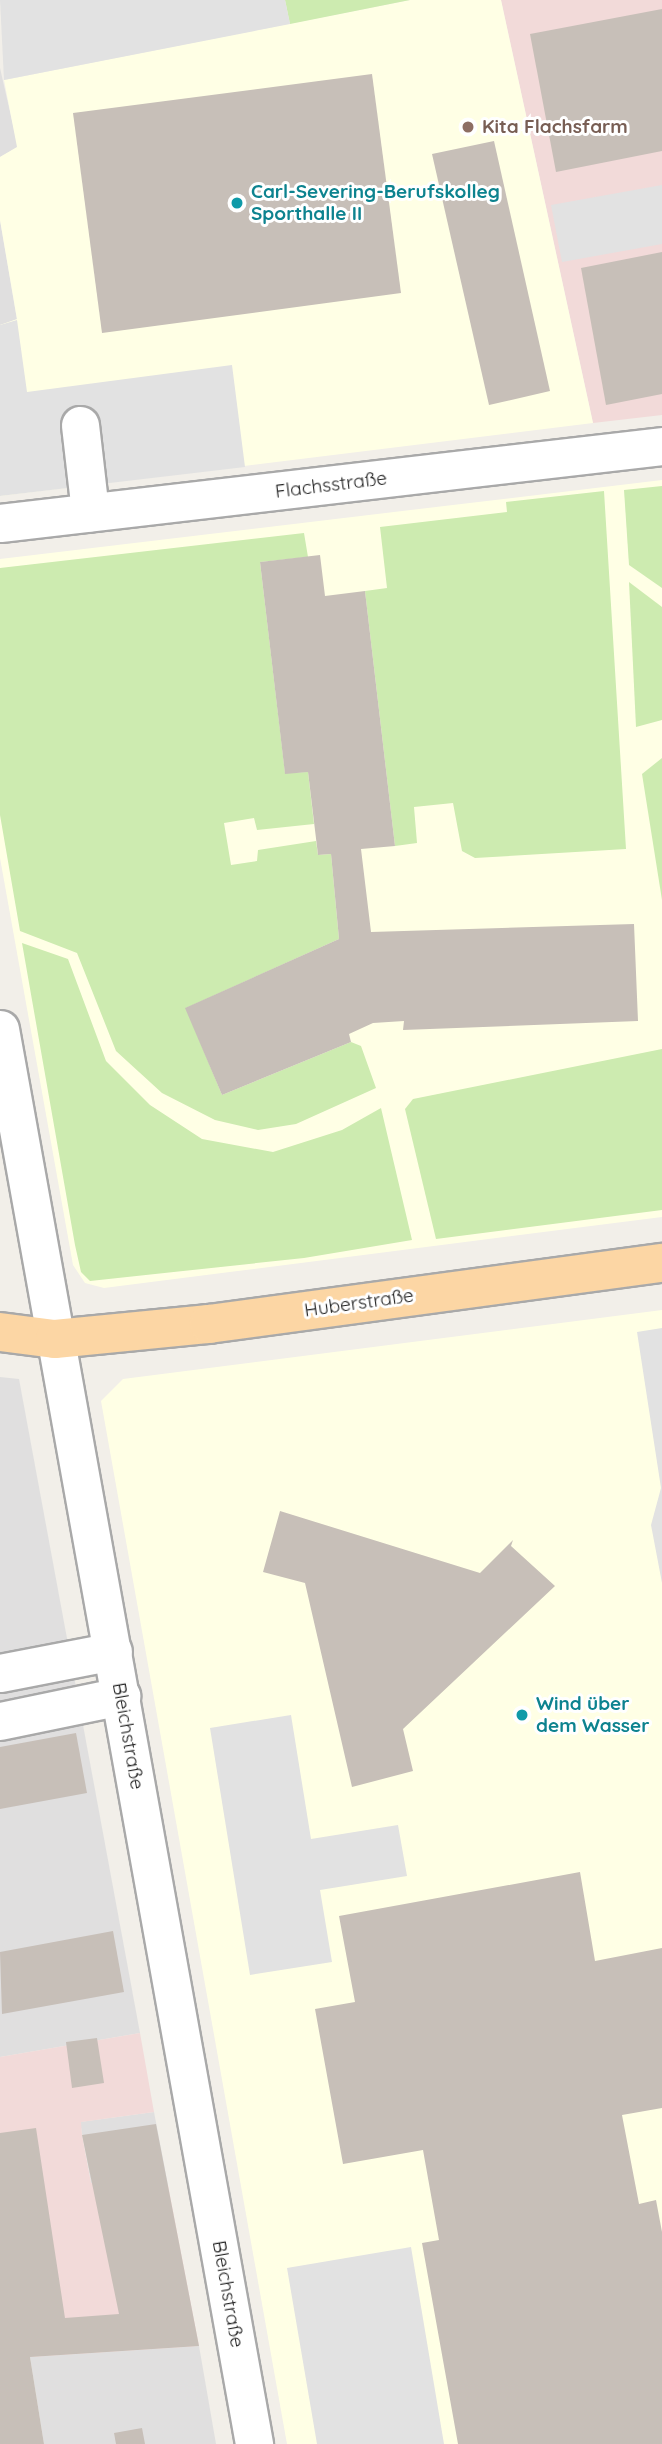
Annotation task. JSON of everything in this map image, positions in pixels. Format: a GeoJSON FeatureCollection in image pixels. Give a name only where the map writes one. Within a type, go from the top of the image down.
{"type":"FeatureCollection","features":[{"type":"Feature","properties":{"kind":"main road","name":"Huberstraße"},"geometry":{"type":"LineString","coordinates":[[0,1332],[55,1339],[209,1324],[662,1263]]}},
{"type":"Feature","properties":{"kind":"street"},"geometry":{"type":"LineString","coordinates":[[80,425],[90,512]]}},
{"type":"Feature","properties":{"kind":"street","name":"Flachsstraße"},"geometry":{"type":"LineString","coordinates":[[0,523],[662,446]]}},
{"type":"Feature","properties":{"kind":"street","name":"Bleichstraße"},"geometry":{"type":"LineString","coordinates":[[0,1029],[254,2444]]}},
{"type":"Feature","properties":{"kind":"street"},"geometry":{"type":"LineString","coordinates":[[0,1673],[113,1651]]}},
{"type":"Feature","properties":{"kind":"street"},"geometry":{"type":"LineString","coordinates":[[0,1721],[121,1696]]}},
{"type":"Feature","properties":{"kind":"shaded area"},"geometry":{"type":"Polygon","coordinates":[[[0,0],[285,0],[290,24],[4,80],[0,0]]]}},
{"type":"Feature","properties":{"kind":"shaded area"},"geometry":{"type":"Polygon","coordinates":[[[410,0],[501,0],[593,423],[0,496],[0,325],[17,319],[0,220],[0,157],[17,147],[4,80],[410,0]]]}},
{"type":"Feature","properties":{"kind":"shaded area"},"geometry":{"type":"Polygon","coordinates":[[[501,0],[662,0],[662,415],[593,423],[501,0]]]}},
{"type":"Feature","properties":{"kind":"shaded area"},"geometry":{"type":"Polygon","coordinates":[[[0,68],[18,147],[0,157],[0,68]]]}},
{"type":"Feature","properties":{"kind":"shaded area"},"geometry":{"type":"Polygon","coordinates":[[[662,185],[662,244],[562,262],[551,205],[662,185]]]}},
{"type":"Feature","properties":{"kind":"shaded area"},"geometry":{"type":"Polygon","coordinates":[[[0,220],[17,320],[0,325],[0,220]]]}},
{"type":"Feature","properties":{"kind":"shaded area"},"geometry":{"type":"Polygon","coordinates":[[[17,320],[27,392],[232,365],[245,467],[0,496],[0,325],[17,320]]]}},
{"type":"Feature","properties":{"kind":"shaded area"},"geometry":{"type":"Polygon","coordinates":[[[662,480],[662,1217],[104,1288],[85,1283],[73,1265],[0,858],[0,559],[662,480]]]}},
{"type":"Feature","properties":{"kind":"shaded area"},"geometry":{"type":"Polygon","coordinates":[[[662,1310],[662,2444],[287,2444],[101,1401],[123,1379],[662,1310]]]}},
{"type":"Feature","properties":{"kind":"shaded area"},"geometry":{"type":"Polygon","coordinates":[[[662,1328],[662,1583],[651,1525],[661,1488],[637,1332],[662,1328]]]}},
{"type":"Feature","properties":{"kind":"shaded area"},"geometry":{"type":"Polygon","coordinates":[[[0,1377],[19,1379],[140,2033],[0,2057],[0,1377]]]}},
{"type":"Feature","properties":{"kind":"shaded area"},"geometry":{"type":"Polygon","coordinates":[[[291,1715],[311,1839],[398,1825],[407,1876],[320,1890],[332,1962],[250,1975],[210,1728],[291,1715]]]}},
{"type":"Feature","properties":{"kind":"shaded area"},"geometry":{"type":"Polygon","coordinates":[[[140,2033],[154,2112],[81,2122],[91,2183],[117,2179],[120,2193],[168,2185],[199,2346],[30,2357],[0,2444],[0,2057],[140,2033]]]}},
{"type":"Feature","properties":{"kind":"shaded area"},"geometry":{"type":"Polygon","coordinates":[[[154,2112],[168,2185],[120,2193],[91,2183],[80,2122],[154,2112]]]}},
{"type":"Feature","properties":{"kind":"shaded area"},"geometry":{"type":"Polygon","coordinates":[[[411,2247],[444,2444],[317,2444],[287,2268],[411,2247]]]}},
{"type":"Feature","properties":{"kind":"shaded area"},"geometry":{"type":"Polygon","coordinates":[[[199,2346],[216,2444],[44,2444],[30,2357],[199,2346]]]}},
{"type":"Feature","properties":{"kind":"green space"},"geometry":{"type":"Polygon","coordinates":[[[285,0],[410,0],[290,24],[285,0]]]}},
{"type":"Feature","properties":{"kind":"green space"},"geometry":{"type":"Polygon","coordinates":[[[662,486],[662,588],[629,565],[624,490],[662,486]]]}},
{"type":"Feature","properties":{"kind":"green space"},"geometry":{"type":"Polygon","coordinates":[[[604,491],[626,849],[475,858],[462,851],[453,803],[414,807],[417,843],[395,846],[365,591],[387,588],[380,527],[507,512],[506,502],[604,491]]]}},
{"type":"Feature","properties":{"kind":"green space"},"geometry":{"type":"Polygon","coordinates":[[[304,533],[308,557],[260,562],[285,773],[308,772],[314,824],[257,830],[254,818],[224,823],[231,865],[257,861],[258,850],[316,841],[318,855],[331,854],[339,939],[186,1008],[222,1095],[351,1042],[361,1046],[376,1088],[296,1124],[258,1130],[215,1120],[162,1093],[116,1051],[77,953],[20,931],[0,815],[0,568],[304,533]]]}},
{"type":"Feature","properties":{"kind":"green space"},"geometry":{"type":"Polygon","coordinates":[[[629,582],[662,607],[662,720],[636,727],[629,582]]]}},
{"type":"Feature","properties":{"kind":"green space"},"geometry":{"type":"Polygon","coordinates":[[[662,758],[662,900],[642,774],[662,758]]]}},
{"type":"Feature","properties":{"kind":"green space"},"geometry":{"type":"Polygon","coordinates":[[[22,943],[68,959],[106,1061],[150,1105],[202,1139],[273,1152],[342,1130],[381,1108],[412,1240],[304,1258],[90,1281],[81,1272],[75,1245],[22,943]]]}},
{"type":"Feature","properties":{"kind":"green space"},"geometry":{"type":"Polygon","coordinates":[[[662,1049],[662,1210],[436,1239],[405,1109],[413,1099],[662,1049]]]}},
{"type":"Feature","properties":{"kind":"building"},"geometry":{"type":"Polygon","coordinates":[[[662,9],[662,151],[556,172],[530,34],[662,9]]]}},
{"type":"Feature","properties":{"kind":"building","name":"Carl-Severing-Berufskolleg Sporthalle II"},"geometry":{"type":"Polygon","coordinates":[[[372,74],[401,293],[102,333],[73,113],[372,74]]]}},
{"type":"Feature","properties":{"kind":"building"},"geometry":{"type":"Polygon","coordinates":[[[494,141],[550,391],[489,405],[432,154],[494,141]]]}},
{"type":"Feature","properties":{"kind":"building"},"geometry":{"type":"Polygon","coordinates":[[[662,252],[662,394],[606,405],[581,268],[662,252]]]}},
{"type":"Feature","properties":{"kind":"building"},"geometry":{"type":"Polygon","coordinates":[[[320,555],[325,596],[365,591],[395,846],[361,849],[371,932],[634,924],[638,1021],[403,1030],[404,1021],[373,1023],[349,1034],[351,1042],[222,1095],[185,1008],[339,939],[331,854],[318,855],[308,772],[285,774],[260,562],[320,555]]]}},
{"type":"Feature","properties":{"kind":"building"},"geometry":{"type":"Polygon","coordinates":[[[280,1511],[480,1573],[513,1540],[511,1546],[555,1586],[403,1729],[413,1771],[352,1787],[305,1583],[263,1572],[280,1511]]]}},
{"type":"Feature","properties":{"kind":"building"},"geometry":{"type":"Polygon","coordinates":[[[76,1733],[87,1793],[0,1809],[0,1747],[76,1733]]]}},
{"type":"Feature","properties":{"kind":"building"},"geometry":{"type":"Polygon","coordinates":[[[580,1872],[595,1961],[662,1948],[662,2108],[622,2115],[639,2204],[656,2200],[662,2232],[662,2444],[458,2444],[422,2243],[439,2240],[423,2150],[343,2164],[315,2009],[355,2002],[339,1916],[580,1872]]]}},
{"type":"Feature","properties":{"kind":"building"},"geometry":{"type":"Polygon","coordinates":[[[113,1931],[124,1992],[2,2014],[0,1952],[113,1931]]]}},
{"type":"Feature","properties":{"kind":"building"},"geometry":{"type":"Polygon","coordinates":[[[97,2038],[104,2083],[72,2088],[66,2042],[97,2038]]]}},
{"type":"Feature","properties":{"kind":"building"},"geometry":{"type":"Polygon","coordinates":[[[156,2124],[199,2346],[30,2357],[44,2444],[0,2444],[0,2133],[36,2128],[65,2318],[119,2314],[82,2135],[156,2124]]]}},
{"type":"Feature","properties":{"kind":"building"},"geometry":{"type":"Polygon","coordinates":[[[142,2428],[145,2444],[116,2444],[114,2433],[142,2428]]]}},
{"type":"Feature","properties":{"kind":"place","name":"Kita Flachsfarm"},"geometry":{"type":"Point","coordinates":[468,127]}},
{"type":"Feature","properties":{"kind":"place","name":"Carl-Severing-Berufskolleg Sporthalle II"},"geometry":{"type":"Point","coordinates":[237,203]}},
{"type":"Feature","properties":{"kind":"place","name":"Wind über dem Wasser"},"geometry":{"type":"Point","coordinates":[522,1715]}}]}
